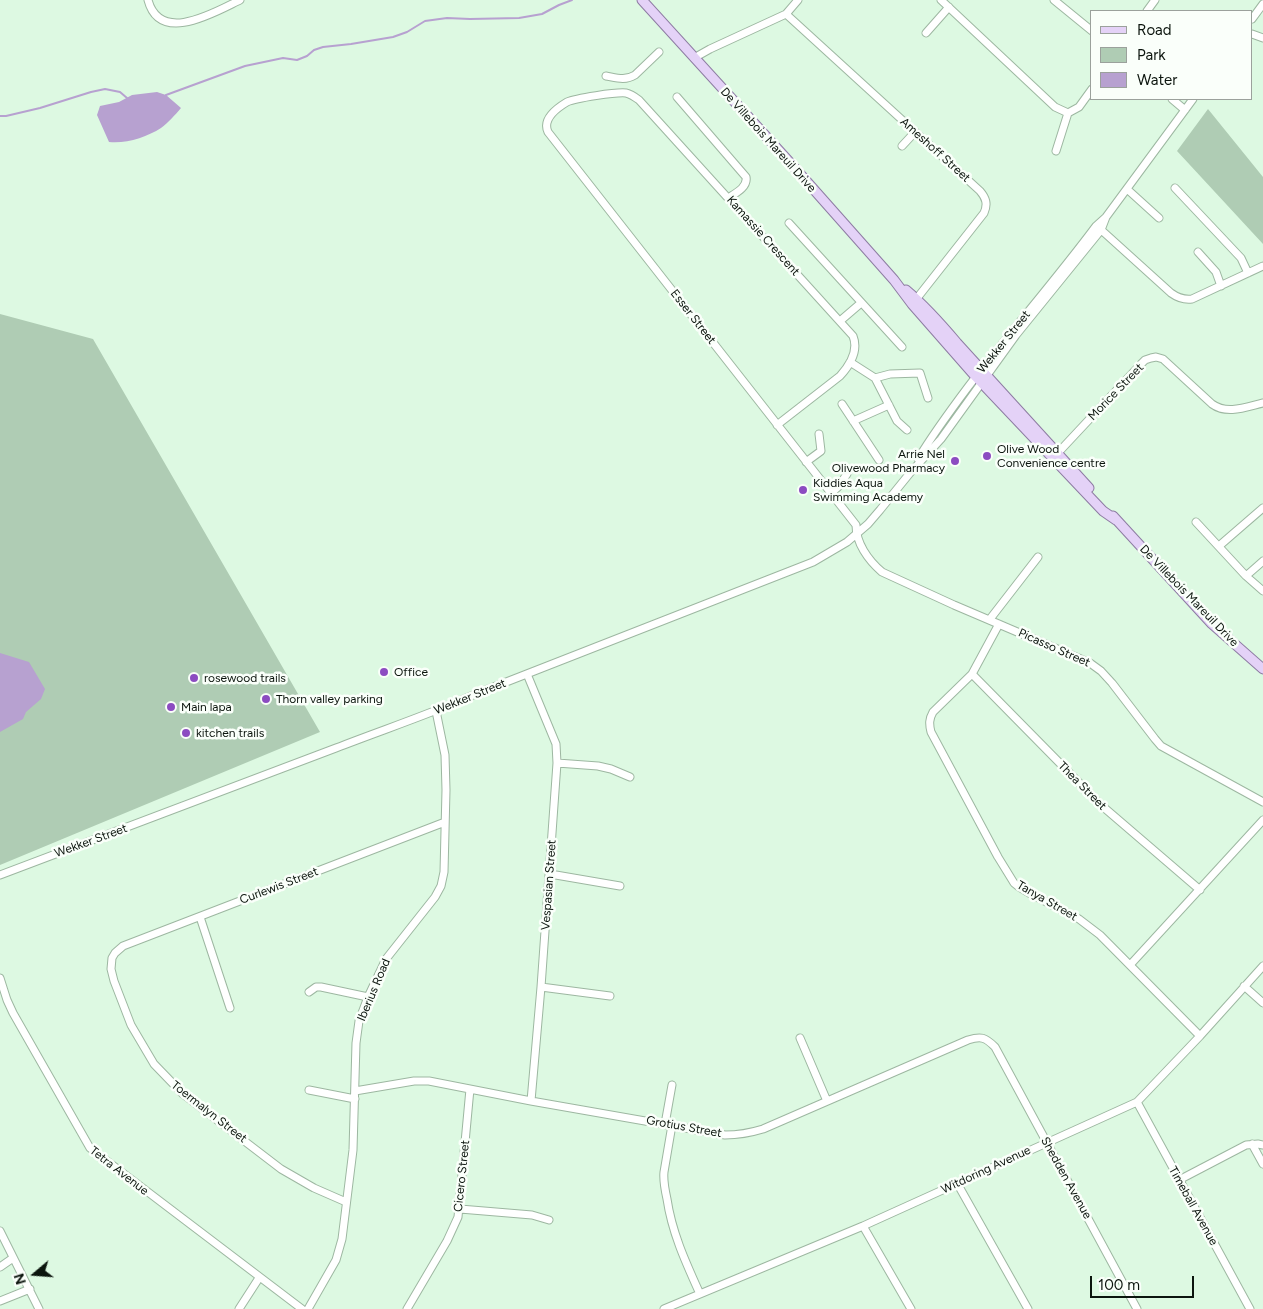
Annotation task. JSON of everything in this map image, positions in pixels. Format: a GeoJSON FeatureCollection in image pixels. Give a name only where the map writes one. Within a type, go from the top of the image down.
{"type":"FeatureCollection","features":[{"type":"Feature","properties":{"kind":"main road","name":"De Villebois Mareuil Drive"},"geometry":{"type":"LineString","coordinates":[[642,0],[1055,456],[1110,512],[1212,624],[1263,669]]}},
{"type":"Feature","properties":{"kind":"street"},"geometry":{"type":"LineString","coordinates":[[148,0],[158,17],[164,21],[177,23],[193,20],[240,0]]}},
{"type":"Feature","properties":{"kind":"street"},"geometry":{"type":"LineString","coordinates":[[694,58],[786,14],[798,0]]}},
{"type":"Feature","properties":{"kind":"street"},"geometry":{"type":"LineString","coordinates":[[941,0],[1055,107],[1068,112],[1079,107],[1090,92]]}},
{"type":"Feature","properties":{"kind":"street"},"geometry":{"type":"LineString","coordinates":[[1054,0],[1090,29]]}},
{"type":"Feature","properties":{"kind":"street"},"geometry":{"type":"LineString","coordinates":[[1148,10],[1156,0]]}},
{"type":"Feature","properties":{"kind":"street"},"geometry":{"type":"LineString","coordinates":[[1253,18],[1263,4]]}},
{"type":"Feature","properties":{"kind":"street"},"geometry":{"type":"LineString","coordinates":[[926,33],[949,7]]}},
{"type":"Feature","properties":{"kind":"street","name":"Ameshoff Street"},"geometry":{"type":"LineString","coordinates":[[786,14],[984,196],[986,200],[987,207],[984,212],[914,301]]}},
{"type":"Feature","properties":{"kind":"street"},"geometry":{"type":"LineString","coordinates":[[606,76],[626,80],[635,75],[659,52]]}},
{"type":"Feature","properties":{"kind":"street"},"geometry":{"type":"LineString","coordinates":[[626,80],[627,93]]}},
{"type":"Feature","properties":{"kind":"street","name":"Esser Street"},"geometry":{"type":"LineString","coordinates":[[627,93],[568,102],[549,118],[546,126],[548,132],[856,525],[856,534]]}},
{"type":"Feature","properties":{"kind":"street","name":"Kamassie Crescent"},"geometry":{"type":"LineString","coordinates":[[627,93],[640,100],[850,332],[855,342],[855,349],[850,362]]}},
{"type":"Feature","properties":{"kind":"street"},"geometry":{"type":"LineString","coordinates":[[677,97],[746,177],[745,185],[728,198]]}},
{"type":"Feature","properties":{"kind":"street"},"geometry":{"type":"LineString","coordinates":[[1173,100],[1185,110]]}},
{"type":"Feature","properties":{"kind":"street","name":"Wekker Street"},"geometry":{"type":"LineString","coordinates":[[0,875],[364,737],[436,712],[473,695],[813,562],[836,550],[856,534],[880,510],[910,473],[929,440],[1016,335],[1099,228],[1191,100]]}},
{"type":"Feature","properties":{"kind":"street"},"geometry":{"type":"LineString","coordinates":[[1056,151],[1068,112]]}},
{"type":"Feature","properties":{"kind":"street"},"geometry":{"type":"LineString","coordinates":[[902,146],[915,132]]}},
{"type":"Feature","properties":{"kind":"street"},"geometry":{"type":"LineString","coordinates":[[1174,188],[1242,258],[1248,273]]}},
{"type":"Feature","properties":{"kind":"street"},"geometry":{"type":"LineString","coordinates":[[1127,189],[1159,218]]}},
{"type":"Feature","properties":{"kind":"street"},"geometry":{"type":"LineString","coordinates":[[789,223],[902,347]]}},
{"type":"Feature","properties":{"kind":"street"},"geometry":{"type":"LineString","coordinates":[[1099,228],[1175,296],[1185,300],[1192,299],[1263,266]]}},
{"type":"Feature","properties":{"kind":"street"},"geometry":{"type":"LineString","coordinates":[[1198,252],[1217,274],[1221,286]]}},
{"type":"Feature","properties":{"kind":"street"},"geometry":{"type":"LineString","coordinates":[[840,321],[861,303]]}},
{"type":"Feature","properties":{"kind":"street","name":"Morice Street"},"geometry":{"type":"LineString","coordinates":[[1055,456],[1131,374],[1146,360],[1151,358],[1163,359],[1212,404],[1220,409],[1229,410],[1263,403]]}},
{"type":"Feature","properties":{"kind":"street"},"geometry":{"type":"LineString","coordinates":[[777,425],[840,376],[850,362],[874,378],[897,421],[907,430]]}},
{"type":"Feature","properties":{"kind":"street"},"geometry":{"type":"LineString","coordinates":[[874,378],[890,374],[920,373],[928,398]]}},
{"type":"Feature","properties":{"kind":"street"},"geometry":{"type":"LineString","coordinates":[[842,404],[879,460]]}},
{"type":"Feature","properties":{"kind":"street"},"geometry":{"type":"LineString","coordinates":[[853,421],[888,405]]}},
{"type":"Feature","properties":{"kind":"street"},"geometry":{"type":"LineString","coordinates":[[806,462],[821,451],[819,434]]}},
{"type":"Feature","properties":{"kind":"street"},"geometry":{"type":"LineString","coordinates":[[831,493],[847,474]]}},
{"type":"Feature","properties":{"kind":"street"},"geometry":{"type":"LineString","coordinates":[[1219,546],[1263,508]]}},
{"type":"Feature","properties":{"kind":"street"},"geometry":{"type":"LineString","coordinates":[[1196,522],[1246,576],[1263,591]]}},
{"type":"Feature","properties":{"kind":"street","name":"Picasso Street"},"geometry":{"type":"LineString","coordinates":[[856,534],[859,543],[869,558],[882,572],[1090,663],[1112,683],[1161,746],[1263,802]]}},
{"type":"Feature","properties":{"kind":"street"},"geometry":{"type":"LineString","coordinates":[[990,619],[1038,557]]}},
{"type":"Feature","properties":{"kind":"street"},"geometry":{"type":"LineString","coordinates":[[1246,576],[1263,561]]}},
{"type":"Feature","properties":{"kind":"street"},"geometry":{"type":"LineString","coordinates":[[972,674],[999,624]]}},
{"type":"Feature","properties":{"kind":"street","name":"Vespasian Street"},"geometry":{"type":"LineString","coordinates":[[527,674],[556,744],[558,763],[531,1101]]}},
{"type":"Feature","properties":{"kind":"street","name":"Tanya Street"},"geometry":{"type":"LineString","coordinates":[[972,674],[933,712],[929,725],[933,736],[1004,868],[1019,887],[1079,919],[1100,935],[1200,1036]]}},
{"type":"Feature","properties":{"kind":"street","name":"Thea Street"},"geometry":{"type":"LineString","coordinates":[[972,674],[1094,799],[1200,890]]}},
{"type":"Feature","properties":{"kind":"street","name":"Iberius Road"},"geometry":{"type":"LineString","coordinates":[[308,1309],[330,1272],[340,1250],[353,1150],[359,1021],[386,959],[435,897],[441,886],[444,858],[445,755],[436,712]]}},
{"type":"Feature","properties":{"kind":"street"},"geometry":{"type":"LineString","coordinates":[[558,763],[611,768],[630,777]]}},
{"type":"Feature","properties":{"kind":"street"},"geometry":{"type":"LineString","coordinates":[[1130,965],[1263,820]]}},
{"type":"Feature","properties":{"kind":"street","name":"Curlewis Street"},"geometry":{"type":"LineString","coordinates":[[115,952],[122,946],[445,822]]}},
{"type":"Feature","properties":{"kind":"street"},"geometry":{"type":"LineString","coordinates":[[550,874],[620,886]]}},
{"type":"Feature","properties":{"kind":"street"},"geometry":{"type":"LineString","coordinates":[[200,917],[230,1008]]}},
{"type":"Feature","properties":{"kind":"street","name":"Toermalyn Street"},"geometry":{"type":"LineString","coordinates":[[115,952],[111,963],[114,981],[130,1025],[159,1070],[183,1094],[281,1169],[314,1188],[346,1202]]}},
{"type":"Feature","properties":{"kind":"street","name":"Witdoring Avenue"},"geometry":{"type":"LineString","coordinates":[[664,1309],[863,1226],[1136,1102],[1200,1036],[1263,966]]}},
{"type":"Feature","properties":{"kind":"street","name":"Tetra Avenue"},"geometry":{"type":"LineString","coordinates":[[0,978],[13,1013],[90,1148],[302,1309]]}},
{"type":"Feature","properties":{"kind":"street"},"geometry":{"type":"LineString","coordinates":[[1244,986],[1263,1003]]}},
{"type":"Feature","properties":{"kind":"street"},"geometry":{"type":"LineString","coordinates":[[309,992],[316,987],[320,987],[368,997]]}},
{"type":"Feature","properties":{"kind":"street"},"geometry":{"type":"LineString","coordinates":[[541,987],[610,996]]}},
{"type":"Feature","properties":{"kind":"street","name":"Grotius Street"},"geometry":{"type":"LineString","coordinates":[[309,1090],[355,1095],[423,1081],[725,1135],[745,1134],[968,1040],[977,1037],[985,1039],[995,1047]]}},
{"type":"Feature","properties":{"kind":"street"},"geometry":{"type":"LineString","coordinates":[[803,1039],[829,1100]]}},
{"type":"Feature","properties":{"kind":"street","name":"Shedden Avenue"},"geometry":{"type":"LineString","coordinates":[[995,1047],[1137,1309]]}},
{"type":"Feature","properties":{"kind":"street"},"geometry":{"type":"LineString","coordinates":[[672,1085],[664,1172],[667,1202],[676,1239],[700,1294]]}},
{"type":"Feature","properties":{"kind":"street","name":"Cicero Street"},"geometry":{"type":"LineString","coordinates":[[407,1309],[455,1226],[460,1209],[470,1089]]}},
{"type":"Feature","properties":{"kind":"street","name":"Timeball Avenue"},"geometry":{"type":"LineString","coordinates":[[1136,1102],[1250,1309]]}},
{"type":"Feature","properties":{"kind":"street"},"geometry":{"type":"LineString","coordinates":[[1252,1144],[1263,1164]]}},
{"type":"Feature","properties":{"kind":"street"},"geometry":{"type":"LineString","coordinates":[[1179,1180],[1246,1145],[1263,1145]]}},
{"type":"Feature","properties":{"kind":"street"},"geometry":{"type":"LineString","coordinates":[[958,1183],[1028,1309]]}},
{"type":"Feature","properties":{"kind":"street"},"geometry":{"type":"LineString","coordinates":[[460,1209],[532,1215],[549,1220]]}},
{"type":"Feature","properties":{"kind":"street"},"geometry":{"type":"LineString","coordinates":[[863,1226],[911,1309]]}},
{"type":"Feature","properties":{"kind":"street"},"geometry":{"type":"LineString","coordinates":[[0,1231],[39,1309]]}},
{"type":"Feature","properties":{"kind":"street"},"geometry":{"type":"LineString","coordinates":[[0,1267],[13,1258]]}},
{"type":"Feature","properties":{"kind":"street"},"geometry":{"type":"LineString","coordinates":[[239,1309],[259,1278]]}},
{"type":"Feature","properties":{"kind":"street"},"geometry":{"type":"LineString","coordinates":[[0,1301],[30,1289]]}},
{"type":"Feature","properties":{"kind":"green space"},"geometry":{"type":"Polygon","coordinates":[[[1208,109],[1263,177],[1263,244],[1177,151],[1208,109]]]}},
{"type":"Feature","properties":{"kind":"green space"},"geometry":{"type":"Polygon","coordinates":[[[0,314],[93,339],[320,732],[0,865],[0,314]]]}},
{"type":"Feature","properties":{"kind":"water"},"geometry":{"type":"Polygon","coordinates":[[[157,92],[166,95],[181,108],[161,128],[143,137],[129,141],[109,142],[97,115],[100,106],[119,102],[132,95],[157,92]]]}},
{"type":"Feature","properties":{"kind":"water"},"geometry":{"type":"Polygon","coordinates":[[[0,653],[29,662],[45,689],[41,699],[26,712],[23,719],[0,732],[0,653]]]}},
{"type":"Feature","properties":{"kind":"waterway"},"geometry":{"type":"LineString","coordinates":[[166,95],[245,66],[283,58],[297,60],[323,47],[393,37],[407,32],[425,21],[447,18],[519,18],[542,14],[572,0]]}},
{"type":"Feature","properties":{"kind":"waterway"},"geometry":{"type":"LineString","coordinates":[[0,116],[40,108],[105,89],[120,92],[127,98]]}},
{"type":"Feature","properties":{"kind":"place","name":"Olive Wood Convenience centre"},"geometry":{"type":"Point","coordinates":[987,456]}},
{"type":"Feature","properties":{"kind":"place","name":"Arrie Nel Olivewood Pharmacy"},"geometry":{"type":"Point","coordinates":[955,461]}},
{"type":"Feature","properties":{"kind":"place","name":"Kiddies Aqua Swimming Academy"},"geometry":{"type":"Point","coordinates":[803,490]}},
{"type":"Feature","properties":{"kind":"place","name":"Office"},"geometry":{"type":"Point","coordinates":[384,672]}},
{"type":"Feature","properties":{"kind":"place","name":"rosewood trails"},"geometry":{"type":"Point","coordinates":[194,678]}},
{"type":"Feature","properties":{"kind":"place","name":"Thorn valley parking"},"geometry":{"type":"Point","coordinates":[266,699]}},
{"type":"Feature","properties":{"kind":"place","name":"Main lapa"},"geometry":{"type":"Point","coordinates":[171,707]}},
{"type":"Feature","properties":{"kind":"place","name":"kitchen trails"},"geometry":{"type":"Point","coordinates":[186,733]}}]}
